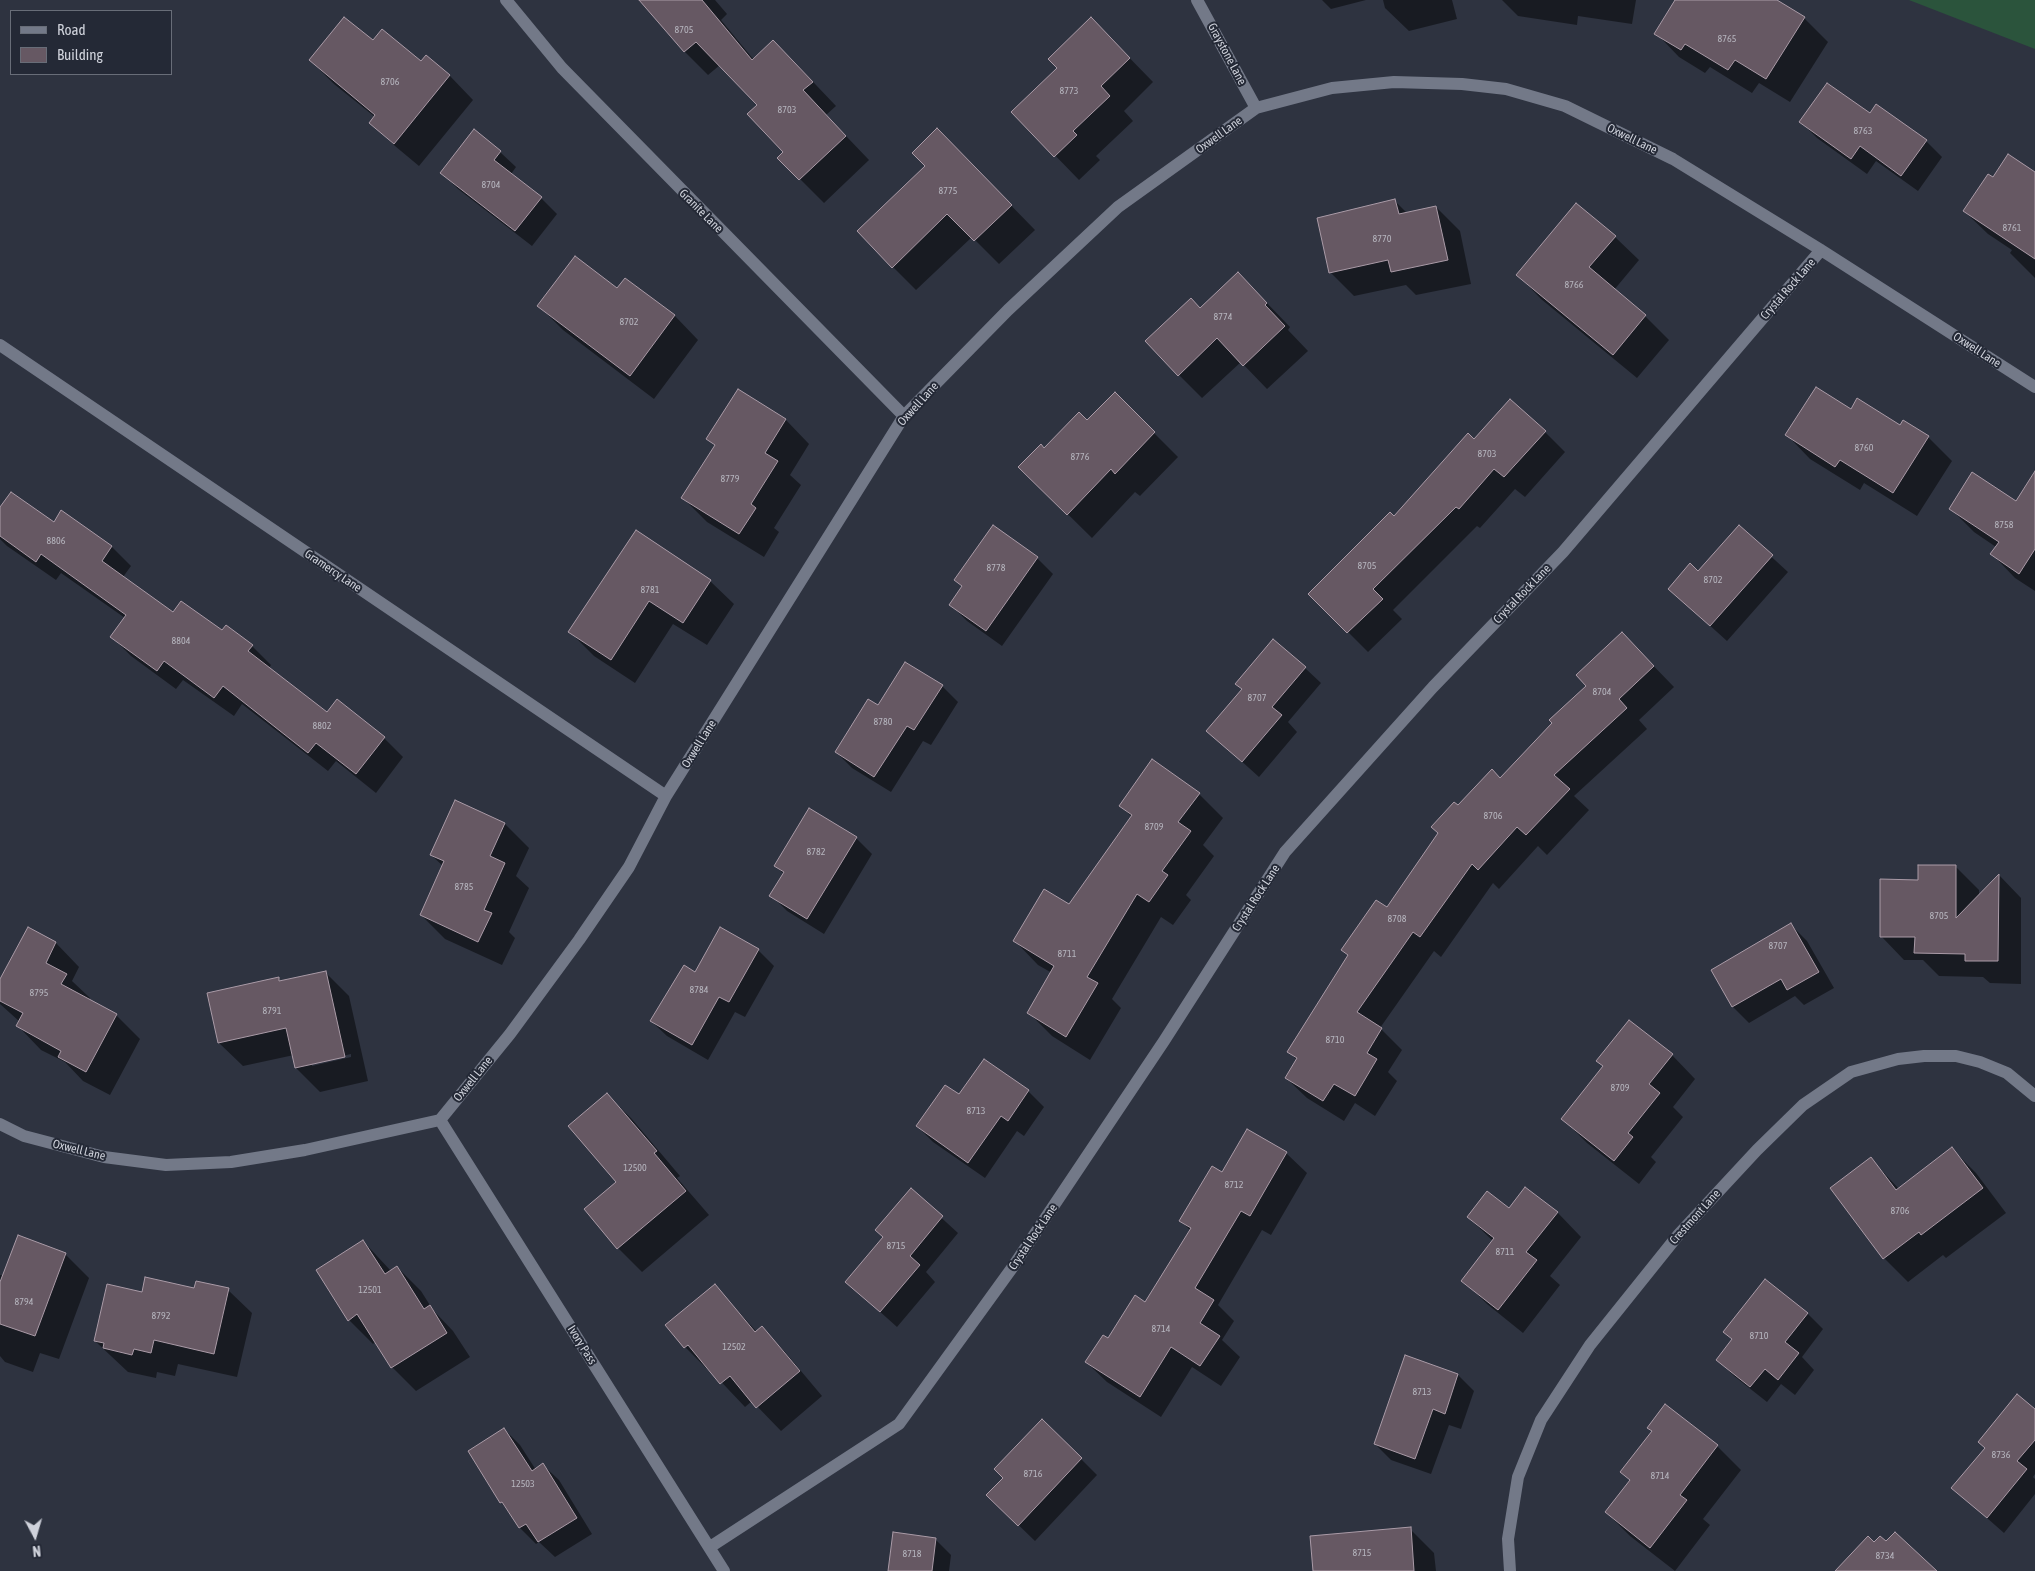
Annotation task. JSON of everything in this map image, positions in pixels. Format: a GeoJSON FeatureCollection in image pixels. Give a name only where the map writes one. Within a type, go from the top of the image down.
{"type":"FeatureCollection","features":[{"type":"Feature","properties":{"kind":"street","name":"Granite Lane"},"geometry":{"type":"LineString","coordinates":[[506,0],[562,68],[904,416]]}},
{"type":"Feature","properties":{"kind":"street","name":"Graystone Lane"},"geometry":{"type":"LineString","coordinates":[[1198,0],[1256,108]]}},
{"type":"Feature","properties":{"kind":"street","name":"Oxwell Lane"},"geometry":{"type":"LineString","coordinates":[[0,1124],[24,1136],[104,1157],[166,1165],[230,1162],[305,1150],[440,1120],[510,1034],[579,940],[628,867],[666,796],[904,416],[1008,310],[1118,207],[1256,108],[1332,88],[1394,82],[1462,84],[1506,89],[1565,106],[1673,159],[1821,250],[2035,387]]}},
{"type":"Feature","properties":{"kind":"street","name":"Crystal Rock Lane"},"geometry":{"type":"LineString","coordinates":[[710,1547],[900,1424],[1012,1268],[1164,1041],[1285,852],[1433,687],[1563,552],[1821,250]]}},
{"type":"Feature","properties":{"kind":"street","name":"Gramercy Lane"},"geometry":{"type":"LineString","coordinates":[[0,345],[666,796]]}},
{"type":"Feature","properties":{"kind":"street","name":"Crestmont Lane"},"geometry":{"type":"LineString","coordinates":[[1510,1571],[1508,1539],[1518,1477],[1542,1420],[1590,1345],[1679,1234],[1757,1150],[1804,1105],[1851,1072],[1898,1059],[1924,1056],[1956,1056],[1980,1062],[2007,1073],[2035,1096]]}},
{"type":"Feature","properties":{"kind":"street","name":"Ivory Pass"},"geometry":{"type":"LineString","coordinates":[[440,1120],[724,1571]]}},
{"type":"Feature","properties":{"kind":"green space"},"geometry":{"type":"Polygon","coordinates":[[[1909,0],[2035,0],[2035,49],[1909,0]]]}},
{"type":"Feature","properties":{"kind":"building"},"geometry":{"type":"Polygon","coordinates":[[[639,0],[702,0],[752,60],[773,40],[813,82],[803,90],[846,136],[799,180],[777,158],[783,152],[747,114],[757,105],[696,42],[684,52],[639,0]]]}},
{"type":"Feature","properties":{"kind":"building"},"geometry":{"type":"Polygon","coordinates":[[[1675,0],[1777,0],[1805,17],[1766,79],[1735,60],[1728,70],[1685,44],[1681,50],[1654,34],[1675,0]]]}},
{"type":"Feature","properties":{"kind":"building"},"geometry":{"type":"Polygon","coordinates":[[[344,17],[373,40],[382,29],[421,61],[426,55],[450,75],[394,144],[369,123],[375,115],[309,60],[344,17]]]}},
{"type":"Feature","properties":{"kind":"building"},"geometry":{"type":"Polygon","coordinates":[[[1091,17],[1130,58],[1101,86],[1110,96],[1073,131],[1077,135],[1054,157],[1011,112],[1057,68],[1048,59],[1091,17]]]}},
{"type":"Feature","properties":{"kind":"building"},"geometry":{"type":"Polygon","coordinates":[[[1827,83],[1870,113],[1876,104],[1927,140],[1901,176],[1860,146],[1851,159],[1799,122],[1827,83]]]}},
{"type":"Feature","properties":{"kind":"building"},"geometry":{"type":"Polygon","coordinates":[[[937,128],[1012,205],[974,241],[947,214],[892,268],[857,231],[925,166],[912,153],[937,128]]]}},
{"type":"Feature","properties":{"kind":"building"},"geometry":{"type":"Polygon","coordinates":[[[474,129],[501,151],[494,160],[542,197],[515,231],[440,173],[474,129]]]}},
{"type":"Feature","properties":{"kind":"building"},"geometry":{"type":"Polygon","coordinates":[[[2008,154],[2035,172],[2035,259],[1963,211],[1988,174],[1993,177],[2008,154]]]}},
{"type":"Feature","properties":{"kind":"building"},"geometry":{"type":"Polygon","coordinates":[[[1395,199],[1399,214],[1436,206],[1448,260],[1391,272],[1388,260],[1329,273],[1317,218],[1395,199]]]}},
{"type":"Feature","properties":{"kind":"building"},"geometry":{"type":"Polygon","coordinates":[[[1576,203],[1616,236],[1589,267],[1646,315],[1613,355],[1516,275],[1576,203]]]}},
{"type":"Feature","properties":{"kind":"building"},"geometry":{"type":"Polygon","coordinates":[[[575,256],[617,288],[625,278],[675,315],[630,376],[537,306],[575,256]]]}},
{"type":"Feature","properties":{"kind":"building"},"geometry":{"type":"Polygon","coordinates":[[[1238,272],[1267,303],[1265,305],[1285,326],[1243,366],[1217,338],[1178,376],[1145,341],[1191,298],[1200,308],[1238,272]]]}},
{"type":"Feature","properties":{"kind":"building"},"geometry":{"type":"Polygon","coordinates":[[[1816,387],[1851,409],[1857,398],[1900,425],[1903,420],[1929,436],[1893,493],[1840,460],[1835,467],[1785,435],[1816,387]]]}},
{"type":"Feature","properties":{"kind":"building"},"geometry":{"type":"Polygon","coordinates":[[[738,389],[786,419],[765,453],[778,461],[751,504],[756,508],[739,534],[681,498],[715,445],[706,439],[738,389]]]}},
{"type":"Feature","properties":{"kind":"building"},"geometry":{"type":"Polygon","coordinates":[[[1115,392],[1155,432],[1115,474],[1111,469],[1067,515],[1018,467],[1041,444],[1044,448],[1079,412],[1087,420],[1115,392]]]}},
{"type":"Feature","properties":{"kind":"building"},"geometry":{"type":"Polygon","coordinates":[[[1510,399],[1546,431],[1504,477],[1494,469],[1459,509],[1456,507],[1373,589],[1383,599],[1347,633],[1308,594],[1390,512],[1394,516],[1468,433],[1474,439],[1510,399]]]}},
{"type":"Feature","properties":{"kind":"building"},"geometry":{"type":"Polygon","coordinates":[[[2035,471],[2035,549],[2019,574],[1990,554],[1999,542],[1949,509],[1972,472],[2016,501],[2035,471]]]}},
{"type":"Feature","properties":{"kind":"building"},"geometry":{"type":"Polygon","coordinates":[[[11,492],[54,522],[61,510],[112,546],[102,561],[173,612],[181,601],[222,630],[226,625],[253,645],[248,651],[327,712],[337,699],[385,737],[356,774],[316,743],[308,753],[223,686],[214,698],[164,661],[157,671],[110,637],[126,615],[41,554],[36,562],[0,536],[0,507],[11,492]]]}},
{"type":"Feature","properties":{"kind":"building"},"geometry":{"type":"Polygon","coordinates":[[[993,525],[1038,557],[986,631],[949,605],[962,586],[954,580],[993,525]]]}},
{"type":"Feature","properties":{"kind":"building"},"geometry":{"type":"Polygon","coordinates":[[[1739,525],[1773,555],[1710,626],[1668,589],[1690,563],[1698,571],[1739,525]]]}},
{"type":"Feature","properties":{"kind":"building"},"geometry":{"type":"Polygon","coordinates":[[[636,530],[711,580],[683,623],[649,601],[611,660],[568,632],[636,530]]]}},
{"type":"Feature","properties":{"kind":"building"},"geometry":{"type":"Polygon","coordinates":[[[1622,632],[1654,666],[1619,699],[1627,708],[1554,775],[1570,789],[1526,835],[1517,827],[1478,870],[1472,864],[1420,937],[1413,932],[1357,1012],[1382,1028],[1367,1053],[1377,1059],[1355,1096],[1334,1084],[1323,1101],[1285,1078],[1297,1058],[1287,1052],[1348,955],[1341,950],[1376,900],[1387,907],[1438,833],[1431,827],[1454,802],[1458,805],[1492,769],[1500,778],[1552,723],[1549,720],[1586,686],[1576,675],[1622,632]]]}},
{"type":"Feature","properties":{"kind":"building"},"geometry":{"type":"Polygon","coordinates":[[[1273,639],[1306,667],[1272,707],[1282,715],[1242,762],[1206,731],[1242,689],[1235,684],[1273,639]]]}},
{"type":"Feature","properties":{"kind":"building"},"geometry":{"type":"Polygon","coordinates":[[[905,662],[943,685],[914,730],[907,726],[874,777],[835,752],[868,699],[878,705],[905,662]]]}},
{"type":"Feature","properties":{"kind":"building"},"geometry":{"type":"Polygon","coordinates":[[[1152,759],[1200,793],[1178,822],[1191,831],[1162,871],[1168,875],[1149,902],[1137,894],[1087,977],[1098,983],[1066,1037],[1027,1013],[1054,966],[1013,941],[1044,889],[1069,904],[1132,815],[1119,806],[1152,759]]]}},
{"type":"Feature","properties":{"kind":"building"},"geometry":{"type":"Polygon","coordinates":[[[455,800],[505,823],[490,856],[505,863],[484,910],[492,913],[478,942],[420,915],[444,861],[430,855],[455,800]]]}},
{"type":"Feature","properties":{"kind":"building"},"geometry":{"type":"Polygon","coordinates":[[[809,808],[857,837],[807,919],[769,896],[784,872],[774,866],[809,808]]]}},
{"type":"Feature","properties":{"kind":"building"},"geometry":{"type":"Polygon","coordinates":[[[1918,865],[1956,865],[1956,918],[1999,874],[1998,961],[1965,961],[1965,954],[1914,953],[1915,937],[1880,937],[1880,879],[1918,880],[1918,865]]]}},
{"type":"Feature","properties":{"kind":"building"},"geometry":{"type":"Polygon","coordinates":[[[1791,923],[1819,972],[1787,990],[1781,979],[1732,1007],[1711,970],[1791,923]]]}},
{"type":"Feature","properties":{"kind":"building"},"geometry":{"type":"Polygon","coordinates":[[[28,927],[56,942],[46,963],[67,974],[61,984],[117,1014],[86,1072],[58,1057],[61,1051],[16,1026],[23,1013],[0,1001],[0,979],[28,927]]]}},
{"type":"Feature","properties":{"kind":"building"},"geometry":{"type":"Polygon","coordinates":[[[720,927],[759,949],[729,1002],[719,997],[692,1045],[650,1021],[684,965],[695,972],[720,927]]]}},
{"type":"Feature","properties":{"kind":"building"},"geometry":{"type":"Polygon","coordinates":[[[326,971],[345,1057],[295,1068],[286,1028],[218,1043],[207,993],[279,977],[279,981],[326,971]]]}},
{"type":"Feature","properties":{"kind":"building"},"geometry":{"type":"Polygon","coordinates":[[[1629,1020],[1673,1054],[1649,1084],[1660,1093],[1628,1133],[1633,1137],[1614,1161],[1561,1119],[1603,1066],[1596,1061],[1629,1020]]]}},
{"type":"Feature","properties":{"kind":"building"},"geometry":{"type":"Polygon","coordinates":[[[984,1059],[1029,1090],[1008,1121],[1001,1116],[968,1163],[916,1126],[945,1085],[959,1094],[984,1059]]]}},
{"type":"Feature","properties":{"kind":"building"},"geometry":{"type":"Polygon","coordinates":[[[607,1093],[657,1151],[654,1153],[686,1191],[617,1249],[584,1209],[616,1182],[568,1126],[607,1093]]]}},
{"type":"Feature","properties":{"kind":"building"},"geometry":{"type":"Polygon","coordinates":[[[1247,1129],[1287,1152],[1250,1216],[1241,1211],[1195,1288],[1214,1300],[1200,1323],[1220,1336],[1200,1366],[1171,1347],[1140,1397],[1085,1362],[1103,1335],[1108,1338],[1135,1295],[1145,1302],[1191,1228],[1179,1221],[1212,1166],[1222,1172],[1247,1129]]]}},
{"type":"Feature","properties":{"kind":"building"},"geometry":{"type":"Polygon","coordinates":[[[1952,1147],[1983,1188],[1921,1235],[1919,1232],[1883,1259],[1830,1188],[1871,1157],[1896,1190],[1952,1147]]]}},
{"type":"Feature","properties":{"kind":"building"},"geometry":{"type":"Polygon","coordinates":[[[1525,1187],[1558,1212],[1526,1252],[1537,1260],[1498,1310],[1461,1281],[1494,1238],[1467,1217],[1487,1191],[1509,1208],[1525,1187]]]}},
{"type":"Feature","properties":{"kind":"building"},"geometry":{"type":"Polygon","coordinates":[[[911,1188],[943,1216],[910,1256],[920,1265],[880,1312],[845,1282],[883,1237],[875,1230],[911,1188]]]}},
{"type":"Feature","properties":{"kind":"building"},"geometry":{"type":"Polygon","coordinates":[[[18,1235],[66,1253],[35,1336],[0,1324],[0,1282],[18,1235]]]}},
{"type":"Feature","properties":{"kind":"building"},"geometry":{"type":"Polygon","coordinates":[[[363,1240],[385,1274],[397,1266],[424,1309],[430,1305],[447,1333],[391,1368],[357,1314],[348,1321],[316,1270],[363,1240]]]}},
{"type":"Feature","properties":{"kind":"building"},"geometry":{"type":"Polygon","coordinates":[[[145,1277],[194,1288],[196,1281],[229,1288],[214,1354],[154,1340],[151,1353],[134,1349],[132,1355],[103,1348],[104,1343],[94,1341],[107,1284],[142,1292],[145,1277]]]}},
{"type":"Feature","properties":{"kind":"building"},"geometry":{"type":"Polygon","coordinates":[[[1765,1279],[1808,1313],[1785,1342],[1799,1353],[1778,1380],[1765,1369],[1750,1387],[1716,1360],[1732,1339],[1723,1332],[1765,1279]]]}},
{"type":"Feature","properties":{"kind":"building"},"geometry":{"type":"Polygon","coordinates":[[[715,1284],[755,1332],[762,1326],[800,1371],[756,1408],[730,1376],[720,1384],[688,1345],[684,1348],[665,1325],[715,1284]]]}},
{"type":"Feature","properties":{"kind":"building"},"geometry":{"type":"Polygon","coordinates":[[[1405,1355],[1458,1374],[1445,1414],[1433,1409],[1415,1459],[1374,1444],[1405,1355]]]}},
{"type":"Feature","properties":{"kind":"building"},"geometry":{"type":"Polygon","coordinates":[[[2017,1394],[2035,1409],[2035,1440],[2017,1461],[2027,1469],[1987,1518],[1951,1488],[1985,1448],[1978,1442],[2017,1394]]]}},
{"type":"Feature","properties":{"kind":"building"},"geometry":{"type":"Polygon","coordinates":[[[1665,1404],[1718,1445],[1680,1495],[1687,1500],[1650,1548],[1605,1512],[1630,1480],[1620,1472],[1652,1431],[1647,1428],[1665,1404]]]}},
{"type":"Feature","properties":{"kind":"building"},"geometry":{"type":"Polygon","coordinates":[[[1042,1419],[1082,1458],[1018,1526],[986,1495],[1003,1478],[994,1469],[1042,1419]]]}},
{"type":"Feature","properties":{"kind":"building"},"geometry":{"type":"Polygon","coordinates":[[[504,1428],[532,1471],[543,1463],[577,1518],[538,1542],[526,1524],[519,1528],[502,1502],[500,1503],[468,1451],[504,1428]]]}},
{"type":"Feature","properties":{"kind":"building"},"geometry":{"type":"Polygon","coordinates":[[[1411,1527],[1414,1571],[1313,1571],[1310,1536],[1411,1527]]]}},
{"type":"Feature","properties":{"kind":"building"},"geometry":{"type":"Polygon","coordinates":[[[893,1532],[936,1538],[932,1571],[888,1571],[893,1532]]]}},
{"type":"Feature","properties":{"kind":"building"},"geometry":{"type":"Polygon","coordinates":[[[1895,1532],[1937,1571],[1835,1571],[1868,1536],[1874,1542],[1880,1536],[1886,1541],[1895,1532]]]}}]}
